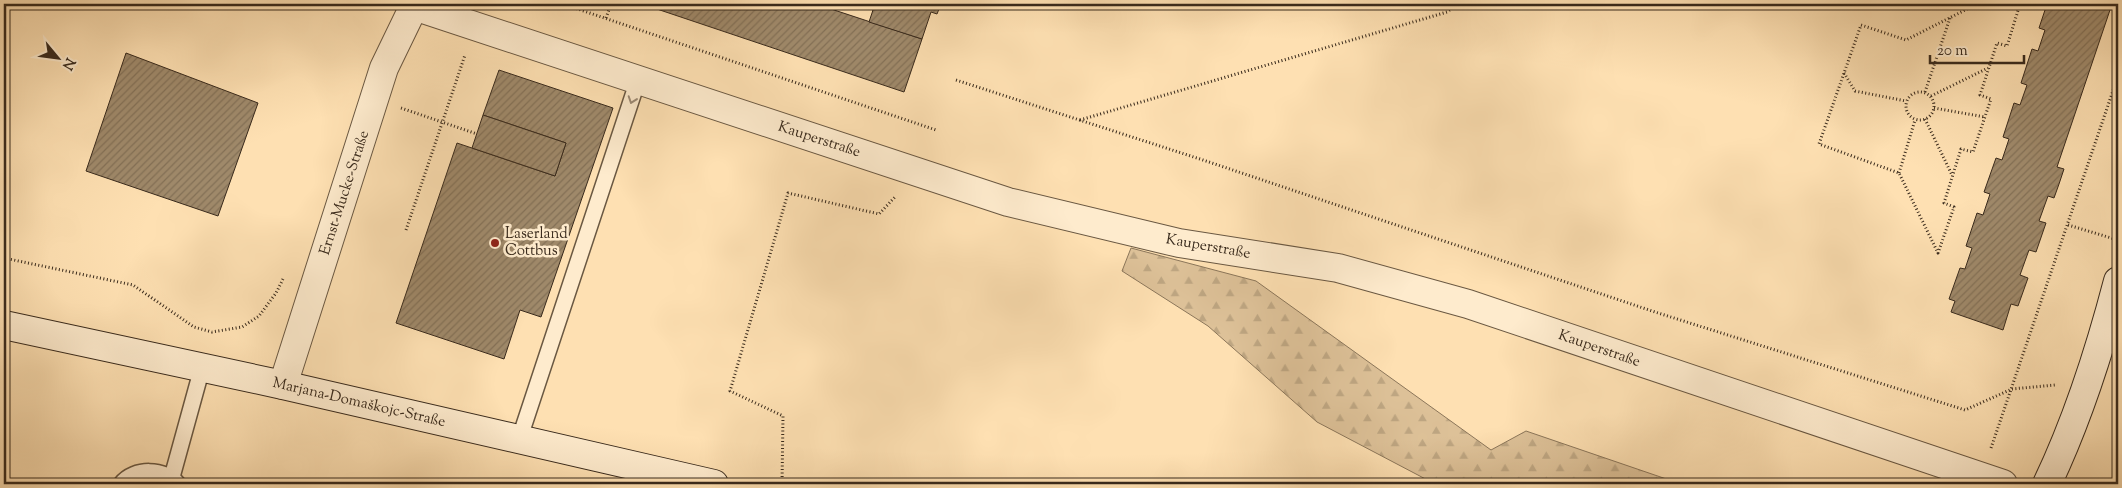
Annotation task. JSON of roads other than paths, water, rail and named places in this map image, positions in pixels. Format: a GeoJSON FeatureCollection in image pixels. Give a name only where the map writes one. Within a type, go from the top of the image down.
{"type":"FeatureCollection","features":[{"type":"Feature","properties":{"kind":"street","name":"Kauperstraße"},"geometry":{"type":"LineString","coordinates":[[415,5],[1008,202],[1179,243],[1338,268],[1468,304],[1992,480]]}},
{"type":"Feature","properties":{"kind":"street","name":"Ernst-Mucke-Straße"},"geometry":{"type":"LineString","coordinates":[[283,385],[384,68],[415,5]]}},
{"type":"Feature","properties":{"kind":"street"},"geometry":{"type":"LineString","coordinates":[[2047,484],[2065,446],[2084,394],[2117,288]]}},
{"type":"Feature","properties":{"kind":"street","name":"Marjana-Domaškojc-Straße"},"geometry":{"type":"LineString","coordinates":[[4,325],[283,385],[714,484]]}},
{"type":"Feature","properties":{"kind":"lane"},"geometry":{"type":"LineString","coordinates":[[519,440],[638,80]]}},
{"type":"Feature","properties":{"kind":"lane"},"geometry":{"type":"LineString","coordinates":[[121,484],[126,477],[149,471],[175,480],[202,368]]}},
{"type":"Feature","properties":{"kind":"place","name":"Laserland Cottbus"},"geometry":{"type":"Point","coordinates":[495,243]}}]}
